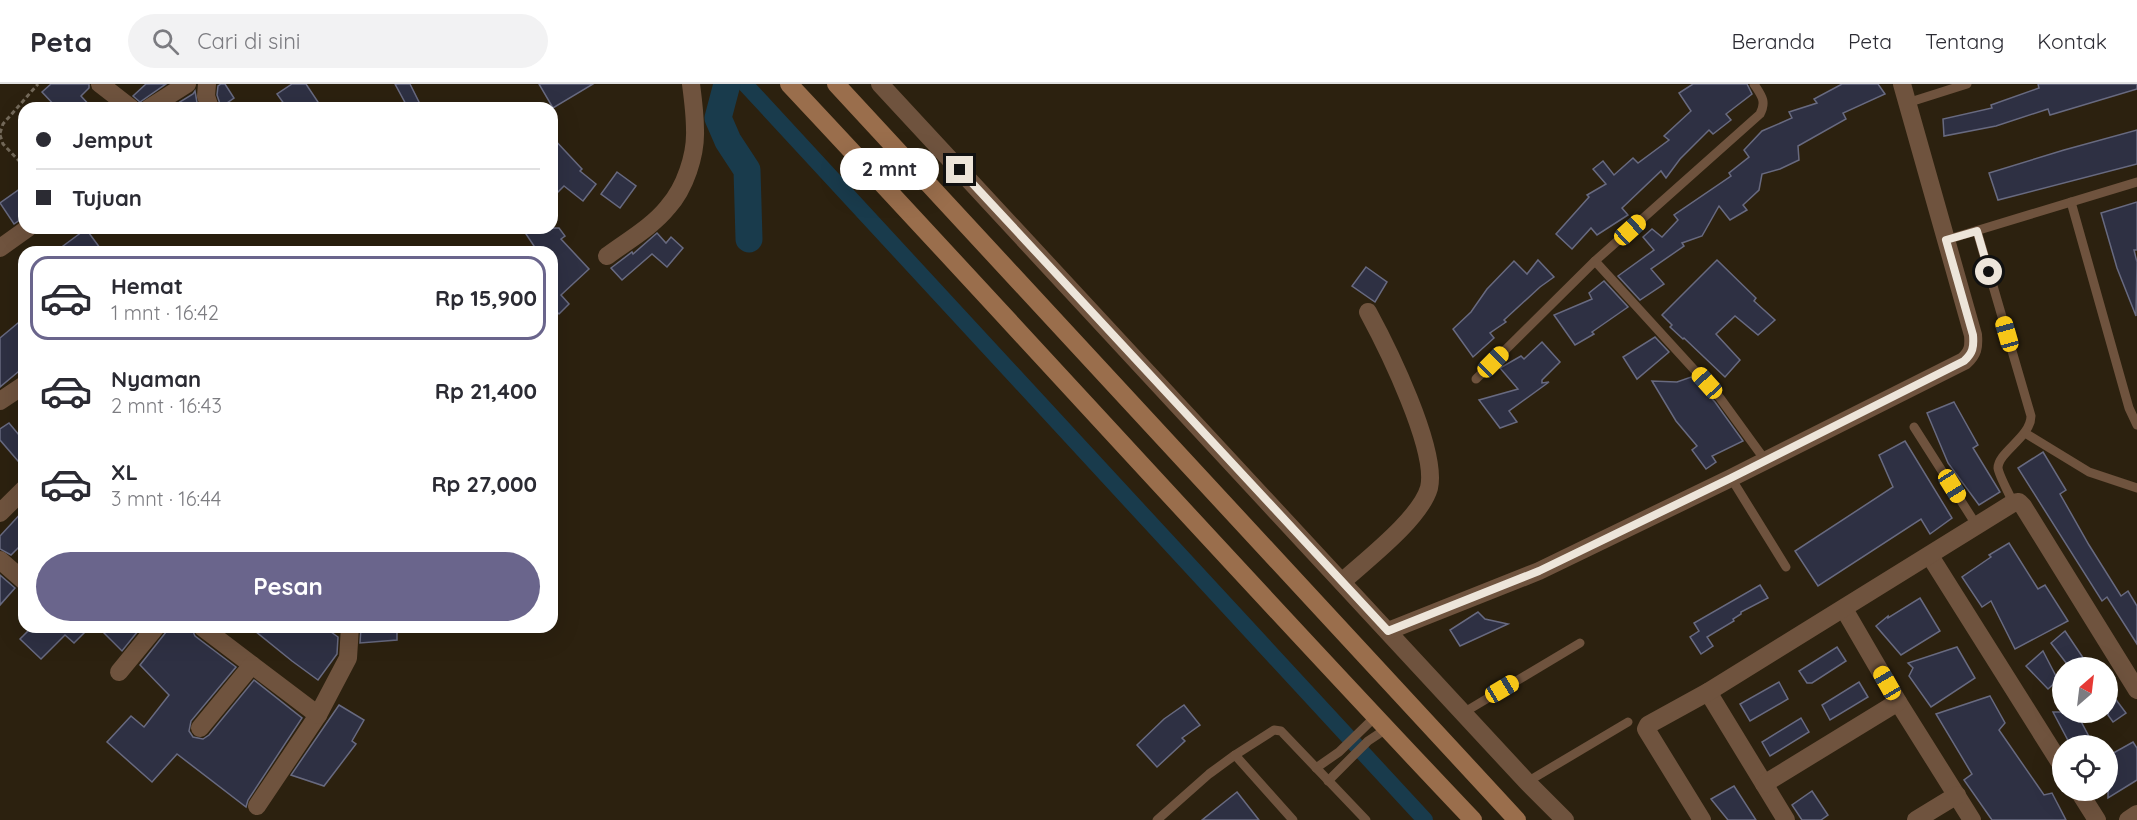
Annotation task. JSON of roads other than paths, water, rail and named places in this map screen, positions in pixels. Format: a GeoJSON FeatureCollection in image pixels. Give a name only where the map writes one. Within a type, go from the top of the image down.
{"type":"FeatureCollection","features":[{"type":"Feature","properties":{"kind":"main road"},"geometry":{"type":"LineString","coordinates":[[789,84],[1473,820]]}},
{"type":"Feature","properties":{"kind":"main road"},"geometry":{"type":"LineString","coordinates":[[836,84],[1517,820]]}},
{"type":"Feature","properties":{"kind":"street"},"geometry":{"type":"LineString","coordinates":[[99,84],[123,102]]}},
{"type":"Feature","properties":{"kind":"street"},"geometry":{"type":"LineString","coordinates":[[158,102],[187,84]]}},
{"type":"Feature","properties":{"kind":"street"},"geometry":{"type":"LineString","coordinates":[[207,84],[208,102]]}},
{"type":"Feature","properties":{"kind":"street"},"geometry":{"type":"LineString","coordinates":[[607,256],[655,220],[669,207],[677,194],[694,149],[696,130],[691,84]]}},
{"type":"Feature","properties":{"kind":"street"},"geometry":{"type":"LineString","coordinates":[[880,84],[1527,782],[1565,820]]}},
{"type":"Feature","properties":{"kind":"street"},"geometry":{"type":"LineString","coordinates":[[1388,631],[1539,571],[1731,478],[1970,356],[1974,347],[1973,335],[1902,84]]}},
{"type":"Feature","properties":{"kind":"street"},"geometry":{"type":"LineString","coordinates":[[0,248],[20,234]]}},
{"type":"Feature","properties":{"kind":"street"},"geometry":{"type":"LineString","coordinates":[[1342,582],[1390,539],[1416,511],[1428,489],[1430,473],[1428,453],[1413,409],[1368,312]]}},
{"type":"Feature","properties":{"kind":"street"},"geometry":{"type":"LineString","coordinates":[[0,401],[18,389]]}},
{"type":"Feature","properties":{"kind":"street"},"geometry":{"type":"LineString","coordinates":[[0,513],[18,495]]}},
{"type":"Feature","properties":{"kind":"street"},"geometry":{"type":"LineString","coordinates":[[1702,820],[1646,728],[1844,609],[2013,503],[2019,502],[2024,506],[2137,690]]}},
{"type":"Feature","properties":{"kind":"street"},"geometry":{"type":"LineString","coordinates":[[1930,556],[2052,750]]}},
{"type":"Feature","properties":{"kind":"street"},"geometry":{"type":"LineString","coordinates":[[0,560],[18,576]]}},
{"type":"Feature","properties":{"kind":"street"},"geometry":{"type":"LineString","coordinates":[[1844,609],[1898,702],[1972,820]]}},
{"type":"Feature","properties":{"kind":"street"},"geometry":{"type":"LineString","coordinates":[[119,672],[151,633]]}},
{"type":"Feature","properties":{"kind":"street"},"geometry":{"type":"LineString","coordinates":[[210,633],[318,715]]}},
{"type":"Feature","properties":{"kind":"street"},"geometry":{"type":"LineString","coordinates":[[258,806],[318,715],[348,658],[350,633]]}},
{"type":"Feature","properties":{"kind":"street"},"geometry":{"type":"LineString","coordinates":[[200,728],[252,665]]}},
{"type":"Feature","properties":{"kind":"street"},"geometry":{"type":"LineString","coordinates":[[1708,692],[1786,820]]}},
{"type":"Feature","properties":{"kind":"street"},"geometry":{"type":"LineString","coordinates":[[1764,784],[1898,702]]}},
{"type":"Feature","properties":{"kind":"street"},"geometry":{"type":"LineString","coordinates":[[1916,820],[1956,795]]}},
{"type":"Feature","properties":{"kind":"street"},"geometry":{"type":"LineString","coordinates":[[2085,801],[2097,820]]}},
{"type":"Feature","properties":{"kind":"street"},"geometry":{"type":"LineString","coordinates":[[2128,820],[2137,814]]}},
{"type":"Feature","properties":{"kind":"lane"},"geometry":{"type":"LineString","coordinates":[[1476,379],[1595,261],[1760,114],[1764,107],[1764,99],[1754,84]]}},
{"type":"Feature","properties":{"kind":"lane"},"geometry":{"type":"LineString","coordinates":[[1907,103],[1967,84]]}},
{"type":"Feature","properties":{"kind":"lane"},"geometry":{"type":"LineString","coordinates":[[1946,240],[2137,182]]}},
{"type":"Feature","properties":{"kind":"lane"},"geometry":{"type":"LineString","coordinates":[[2071,202],[2129,408],[2137,425]]}},
{"type":"Feature","properties":{"kind":"lane"},"geometry":{"type":"LineString","coordinates":[[1977,231],[2031,416],[2031,423],[2025,433],[2000,461],[1998,468],[2013,503]]}},
{"type":"Feature","properties":{"kind":"lane"},"geometry":{"type":"LineString","coordinates":[[1595,261],[1720,398],[1765,460]]}},
{"type":"Feature","properties":{"kind":"lane"},"geometry":{"type":"LineString","coordinates":[[1914,427],[1977,526]]}},
{"type":"Feature","properties":{"kind":"lane"},"geometry":{"type":"LineString","coordinates":[[2025,433],[2089,472],[2137,488]]}},
{"type":"Feature","properties":{"kind":"lane"},"geometry":{"type":"LineString","coordinates":[[1731,478],[1786,567]]}},
{"type":"Feature","properties":{"kind":"lane"},"geometry":{"type":"LineString","coordinates":[[1463,713],[1580,643]]}},
{"type":"Feature","properties":{"kind":"lane"},"geometry":{"type":"LineString","coordinates":[[1527,782],[1628,722]]}},
{"type":"Feature","properties":{"kind":"lane"},"geometry":{"type":"LineString","coordinates":[[1316,768],[1339,752],[1361,732],[1381,723]]}},
{"type":"Feature","properties":{"kind":"lane"},"geometry":{"type":"LineString","coordinates":[[1328,781],[1368,741],[1381,723]]}},
{"type":"Feature","properties":{"kind":"lane"},"geometry":{"type":"LineString","coordinates":[[1157,820],[1209,774],[1274,730],[1278,730],[1366,820]]}},
{"type":"Feature","properties":{"kind":"lane"},"geometry":{"type":"LineString","coordinates":[[1235,756],[1293,820]]}},
{"type":"Feature","properties":{"kind":"waterway"},"geometry":{"type":"LineString","coordinates":[[727,84],[718,118],[728,141],[747,170],[749,239]]}},
{"type":"Feature","properties":{"kind":"waterway"},"geometry":{"type":"LineString","coordinates":[[745,84],[1425,820]]}}]}
